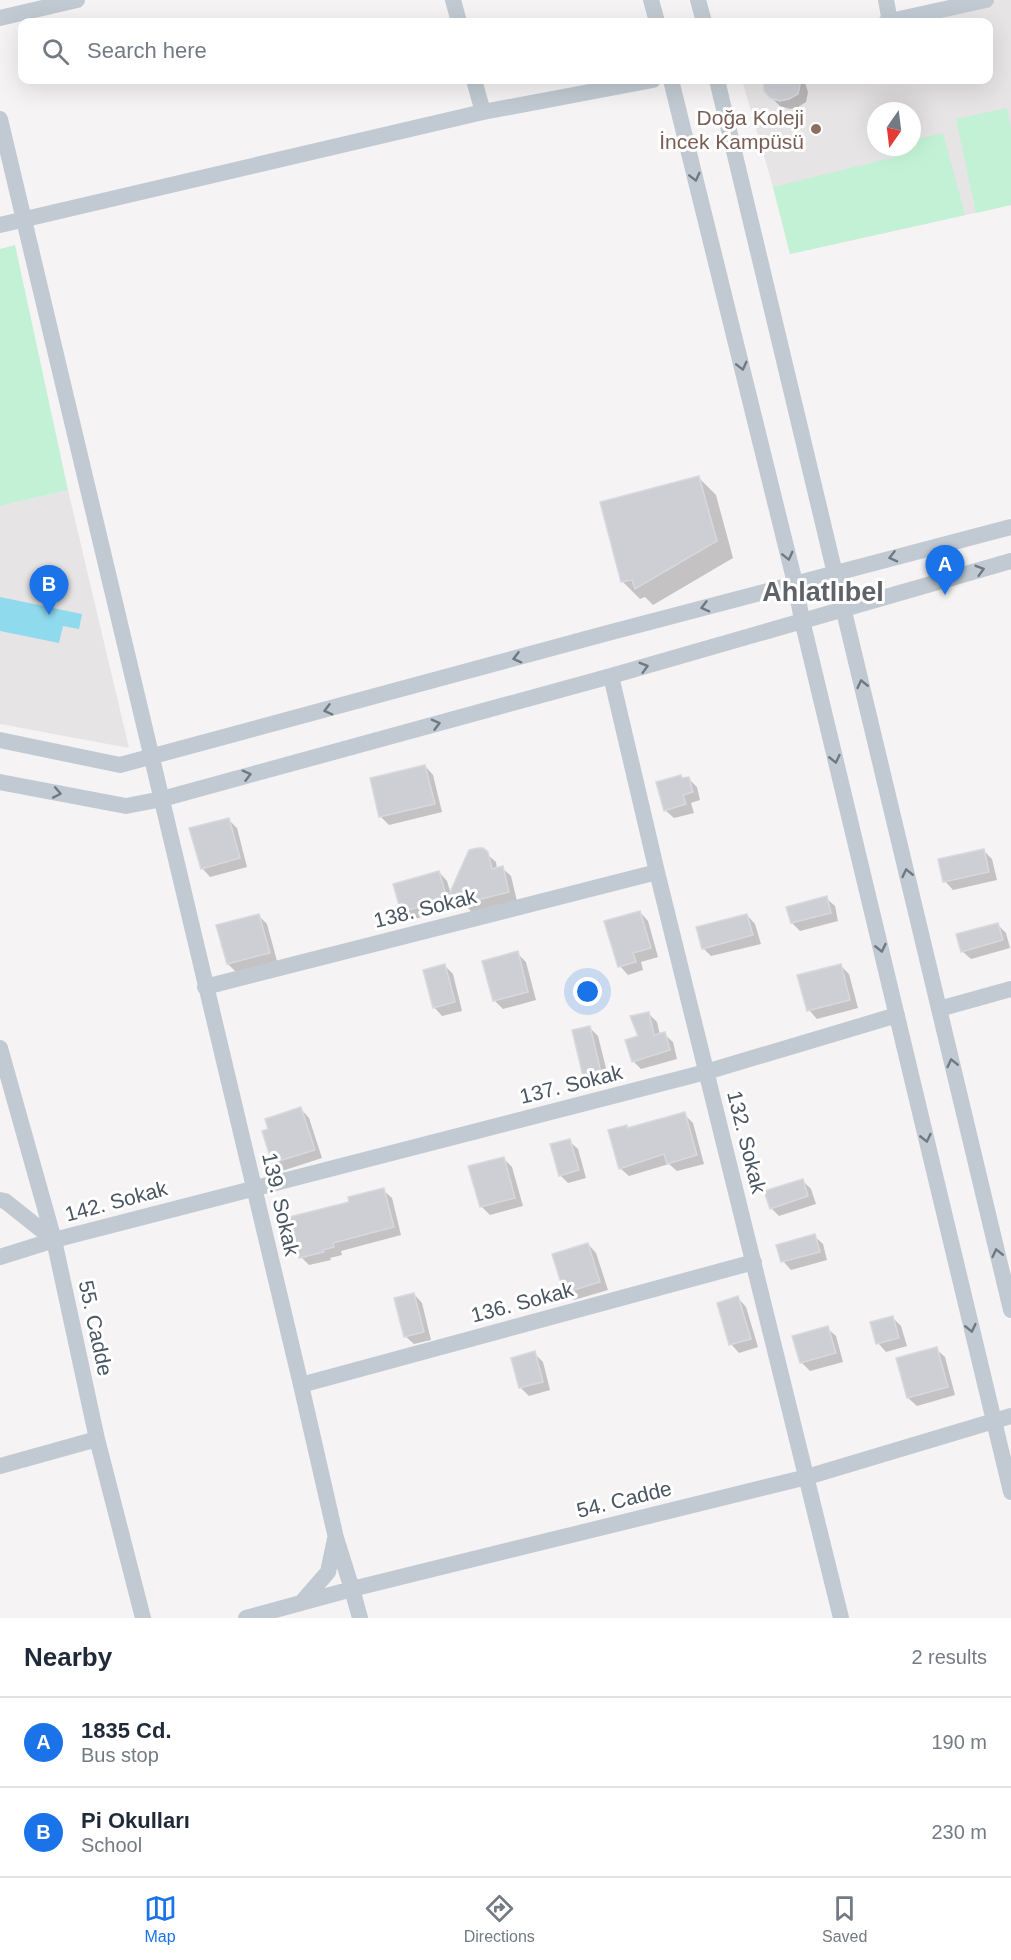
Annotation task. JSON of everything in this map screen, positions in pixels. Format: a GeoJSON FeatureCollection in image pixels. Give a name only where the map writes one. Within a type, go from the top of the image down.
{"type":"FeatureCollection","features":[{"type":"Feature","properties":{"kind":"street"},"geometry":{"type":"LineString","coordinates":[[0,18],[77,0]]}},
{"type":"Feature","properties":{"kind":"street"},"geometry":{"type":"LineString","coordinates":[[453,0],[458,18]]}},
{"type":"Feature","properties":{"kind":"street"},"geometry":{"type":"LineString","coordinates":[[651,0],[656,18]]}},
{"type":"Feature","properties":{"kind":"street"},"geometry":{"type":"LineString","coordinates":[[698,0],[703,18]]}},
{"type":"Feature","properties":{"kind":"street"},"geometry":{"type":"LineString","coordinates":[[886,0],[888,18]]}},
{"type":"Feature","properties":{"kind":"street"},"geometry":{"type":"LineString","coordinates":[[906,18],[986,0]]}},
{"type":"Feature","properties":{"kind":"street"},"geometry":{"type":"LineString","coordinates":[[475,84],[483,112]]}},
{"type":"Feature","properties":{"kind":"street"},"geometry":{"type":"LineString","coordinates":[[0,225],[483,112],[631,84]]}},
{"type":"Feature","properties":{"kind":"street"},"geometry":{"type":"LineString","coordinates":[[672,84],[795,583],[1011,1492]]}},
{"type":"Feature","properties":{"kind":"street"},"geometry":{"type":"LineString","coordinates":[[718,84],[1011,1310]]}},
{"type":"Feature","properties":{"kind":"street","name":"139. Sokak"},"geometry":{"type":"LineString","coordinates":[[0,119],[336,1538],[360,1618]]}},
{"type":"Feature","properties":{"kind":"street"},"geometry":{"type":"LineString","coordinates":[[0,740],[120,765],[1011,527]]}},
{"type":"Feature","properties":{"kind":"street"},"geometry":{"type":"LineString","coordinates":[[0,782],[126,806],[162,799],[611,676],[1011,561]]}},
{"type":"Feature","properties":{"kind":"street","name":"132. Sokak"},"geometry":{"type":"LineString","coordinates":[[611,676],[657,872],[841,1618]]}},
{"type":"Feature","properties":{"kind":"street","name":"138. Sokak"},"geometry":{"type":"LineString","coordinates":[[206,987],[657,872]]}},
{"type":"Feature","properties":{"kind":"street"},"geometry":{"type":"LineString","coordinates":[[939,1009],[1011,989]]}},
{"type":"Feature","properties":{"kind":"street","name":"137. Sokak"},"geometry":{"type":"LineString","coordinates":[[254,1188],[706,1072],[897,1015]]}},
{"type":"Feature","properties":{"kind":"street","name":"55. Cadde"},"geometry":{"type":"LineString","coordinates":[[0,1048],[54,1240],[97,1439],[143,1618]]}},
{"type":"Feature","properties":{"kind":"street","name":"142. Sokak"},"geometry":{"type":"LineString","coordinates":[[0,1200],[5,1201],[54,1240],[254,1188]]}},
{"type":"Feature","properties":{"kind":"street"},"geometry":{"type":"LineString","coordinates":[[0,1257],[54,1240]]}},
{"type":"Feature","properties":{"kind":"street","name":"136. Sokak"},"geometry":{"type":"LineString","coordinates":[[301,1385],[754,1262]]}},
{"type":"Feature","properties":{"kind":"street","name":"54. Cadde"},"geometry":{"type":"LineString","coordinates":[[246,1618],[352,1589],[807,1477],[1011,1416]]}},
{"type":"Feature","properties":{"kind":"street"},"geometry":{"type":"LineString","coordinates":[[0,1466],[97,1439]]}},
{"type":"Feature","properties":{"kind":"street"},"geometry":{"type":"LineString","coordinates":[[301,1603],[327,1572],[336,1538]]}},
{"type":"Feature","properties":{"kind":"shaded area","name":"Doğa Koleji İncek Kampüsü"},"geometry":{"type":"Polygon","coordinates":[[[986,0],[1011,0],[1011,205],[790,254],[743,84],[993,84],[993,18],[904,18],[986,0]]]}},
{"type":"Feature","properties":{"kind":"shaded area"},"geometry":{"type":"Polygon","coordinates":[[[68,490],[129,748],[0,724],[0,506],[68,490]]]}},
{"type":"Feature","properties":{"kind":"green space"},"geometry":{"type":"Polygon","coordinates":[[[1007,108],[1011,128],[1011,205],[976,213],[956,119],[1007,108]]]}},
{"type":"Feature","properties":{"kind":"green space"},"geometry":{"type":"Polygon","coordinates":[[[943,133],[965,215],[790,254],[773,187],[899,156],[921,156],[921,138],[943,133]]]}},
{"type":"Feature","properties":{"kind":"green space"},"geometry":{"type":"Polygon","coordinates":[[[15,245],[68,490],[0,506],[0,249],[15,245]]]}},
{"type":"Feature","properties":{"kind":"water"},"geometry":{"type":"Polygon","coordinates":[[[0,597],[82,614],[79,629],[63,626],[59,643],[0,631],[0,597]]]}},
{"type":"Feature","properties":{"kind":"building"},"geometry":{"type":"Polygon","coordinates":[[[763,84],[800,84],[798,94],[780,101],[770,98],[764,91],[763,84]]]}},
{"type":"Feature","properties":{"kind":"building"},"geometry":{"type":"Polygon","coordinates":[[[699,476],[717,541],[635,589],[632,580],[621,582],[600,502],[699,476]]]}},
{"type":"Feature","properties":{"kind":"building"},"geometry":{"type":"Polygon","coordinates":[[[425,765],[435,804],[379,817],[370,778],[425,765]]]}},
{"type":"Feature","properties":{"kind":"building"},"geometry":{"type":"Polygon","coordinates":[[[681,775],[682,778],[689,777],[693,792],[683,795],[686,804],[664,811],[656,782],[681,775]]]}},
{"type":"Feature","properties":{"kind":"building"},"geometry":{"type":"Polygon","coordinates":[[[229,818],[240,858],[201,869],[189,828],[229,818]]]}},
{"type":"Feature","properties":{"kind":"building"},"geometry":{"type":"Polygon","coordinates":[[[483,848],[488,852],[492,869],[503,866],[509,892],[462,904],[460,896],[401,912],[393,884],[439,871],[447,899],[469,850],[483,848]]]}},
{"type":"Feature","properties":{"kind":"building"},"geometry":{"type":"Polygon","coordinates":[[[984,849],[989,872],[943,882],[938,859],[984,849]]]}},
{"type":"Feature","properties":{"kind":"building"},"geometry":{"type":"Polygon","coordinates":[[[827,896],[831,913],[791,923],[786,907],[827,896]]]}},
{"type":"Feature","properties":{"kind":"building"},"geometry":{"type":"Polygon","coordinates":[[[640,911],[651,948],[633,953],[636,962],[618,967],[604,921],[640,911]]]}},
{"type":"Feature","properties":{"kind":"building"},"geometry":{"type":"Polygon","coordinates":[[[259,914],[270,953],[227,964],[216,925],[259,914]]]}},
{"type":"Feature","properties":{"kind":"building"},"geometry":{"type":"Polygon","coordinates":[[[747,914],[753,935],[702,949],[696,927],[747,914]]]}},
{"type":"Feature","properties":{"kind":"building"},"geometry":{"type":"Polygon","coordinates":[[[998,923],[1003,940],[961,952],[956,934],[998,923]]]}},
{"type":"Feature","properties":{"kind":"building"},"geometry":{"type":"Polygon","coordinates":[[[518,951],[528,992],[493,1001],[482,961],[518,951]]]}},
{"type":"Feature","properties":{"kind":"building"},"geometry":{"type":"Polygon","coordinates":[[[445,964],[455,1002],[433,1008],[423,970],[445,964]]]}},
{"type":"Feature","properties":{"kind":"building"},"geometry":{"type":"Polygon","coordinates":[[[841,964],[850,1000],[807,1011],[797,975],[841,964]]]}},
{"type":"Feature","properties":{"kind":"building"},"geometry":{"type":"Polygon","coordinates":[[[649,1012],[654,1035],[665,1032],[670,1050],[632,1062],[625,1040],[638,1036],[630,1016],[649,1012]]]}},
{"type":"Feature","properties":{"kind":"building"},"geometry":{"type":"Polygon","coordinates":[[[590,1026],[601,1072],[583,1076],[572,1030],[590,1026]]]}},
{"type":"Feature","properties":{"kind":"building"},"geometry":{"type":"Polygon","coordinates":[[[301,1107],[315,1150],[272,1163],[262,1131],[268,1129],[265,1119],[301,1107]]]}},
{"type":"Feature","properties":{"kind":"building"},"geometry":{"type":"Polygon","coordinates":[[[685,1112],[697,1155],[667,1164],[664,1154],[619,1169],[608,1130],[627,1125],[627,1128],[685,1112]]]}},
{"type":"Feature","properties":{"kind":"building"},"geometry":{"type":"Polygon","coordinates":[[[570,1139],[579,1170],[559,1176],[550,1144],[570,1139]]]}},
{"type":"Feature","properties":{"kind":"building"},"geometry":{"type":"Polygon","coordinates":[[[504,1157],[515,1198],[480,1207],[468,1166],[504,1157]]]}},
{"type":"Feature","properties":{"kind":"building"},"geometry":{"type":"Polygon","coordinates":[[[803,1179],[808,1196],[770,1209],[764,1191],[803,1179]]]}},
{"type":"Feature","properties":{"kind":"building"},"geometry":{"type":"Polygon","coordinates":[[[384,1188],[394,1227],[333,1243],[334,1247],[323,1250],[324,1252],[299,1258],[289,1217],[349,1202],[348,1197],[384,1188]]]}},
{"type":"Feature","properties":{"kind":"building"},"geometry":{"type":"Polygon","coordinates":[[[815,1234],[820,1252],[781,1262],[776,1245],[815,1234]]]}},
{"type":"Feature","properties":{"kind":"building"},"geometry":{"type":"Polygon","coordinates":[[[588,1243],[600,1282],[564,1293],[552,1254],[588,1243]]]}},
{"type":"Feature","properties":{"kind":"building"},"geometry":{"type":"Polygon","coordinates":[[[414,1293],[424,1332],[404,1337],[394,1298],[414,1293]]]}},
{"type":"Feature","properties":{"kind":"building"},"geometry":{"type":"Polygon","coordinates":[[[738,1296],[751,1339],[729,1345],[717,1303],[738,1296]]]}},
{"type":"Feature","properties":{"kind":"building"},"geometry":{"type":"Polygon","coordinates":[[[893,1316],[899,1338],[876,1344],[870,1322],[893,1316]]]}},
{"type":"Feature","properties":{"kind":"building"},"geometry":{"type":"Polygon","coordinates":[[[828,1326],[836,1353],[800,1363],[792,1336],[828,1326]]]}},
{"type":"Feature","properties":{"kind":"building"},"geometry":{"type":"Polygon","coordinates":[[[937,1347],[948,1387],[907,1398],[896,1358],[937,1347]]]}},
{"type":"Feature","properties":{"kind":"building"},"geometry":{"type":"Polygon","coordinates":[[[535,1351],[543,1382],[519,1388],[511,1358],[535,1351]]]}},
{"type":"Feature","properties":{"kind":"place","name":"Doğa Koleji İncek Kampüsü"},"geometry":{"type":"Point","coordinates":[816,129]}},
{"type":"Feature","properties":{"kind":"place","name":"1835 Cd."},"geometry":{"type":"Point","coordinates":[945,595]}},
{"type":"Feature","properties":{"kind":"place","name":"Pi Okulları"},"geometry":{"type":"Point","coordinates":[49,615]}},
{"type":"Feature","properties":{"kind":"district","name":"Ahlatlıbel"},"geometry":{"type":"Point","coordinates":[823,592]}}]}
